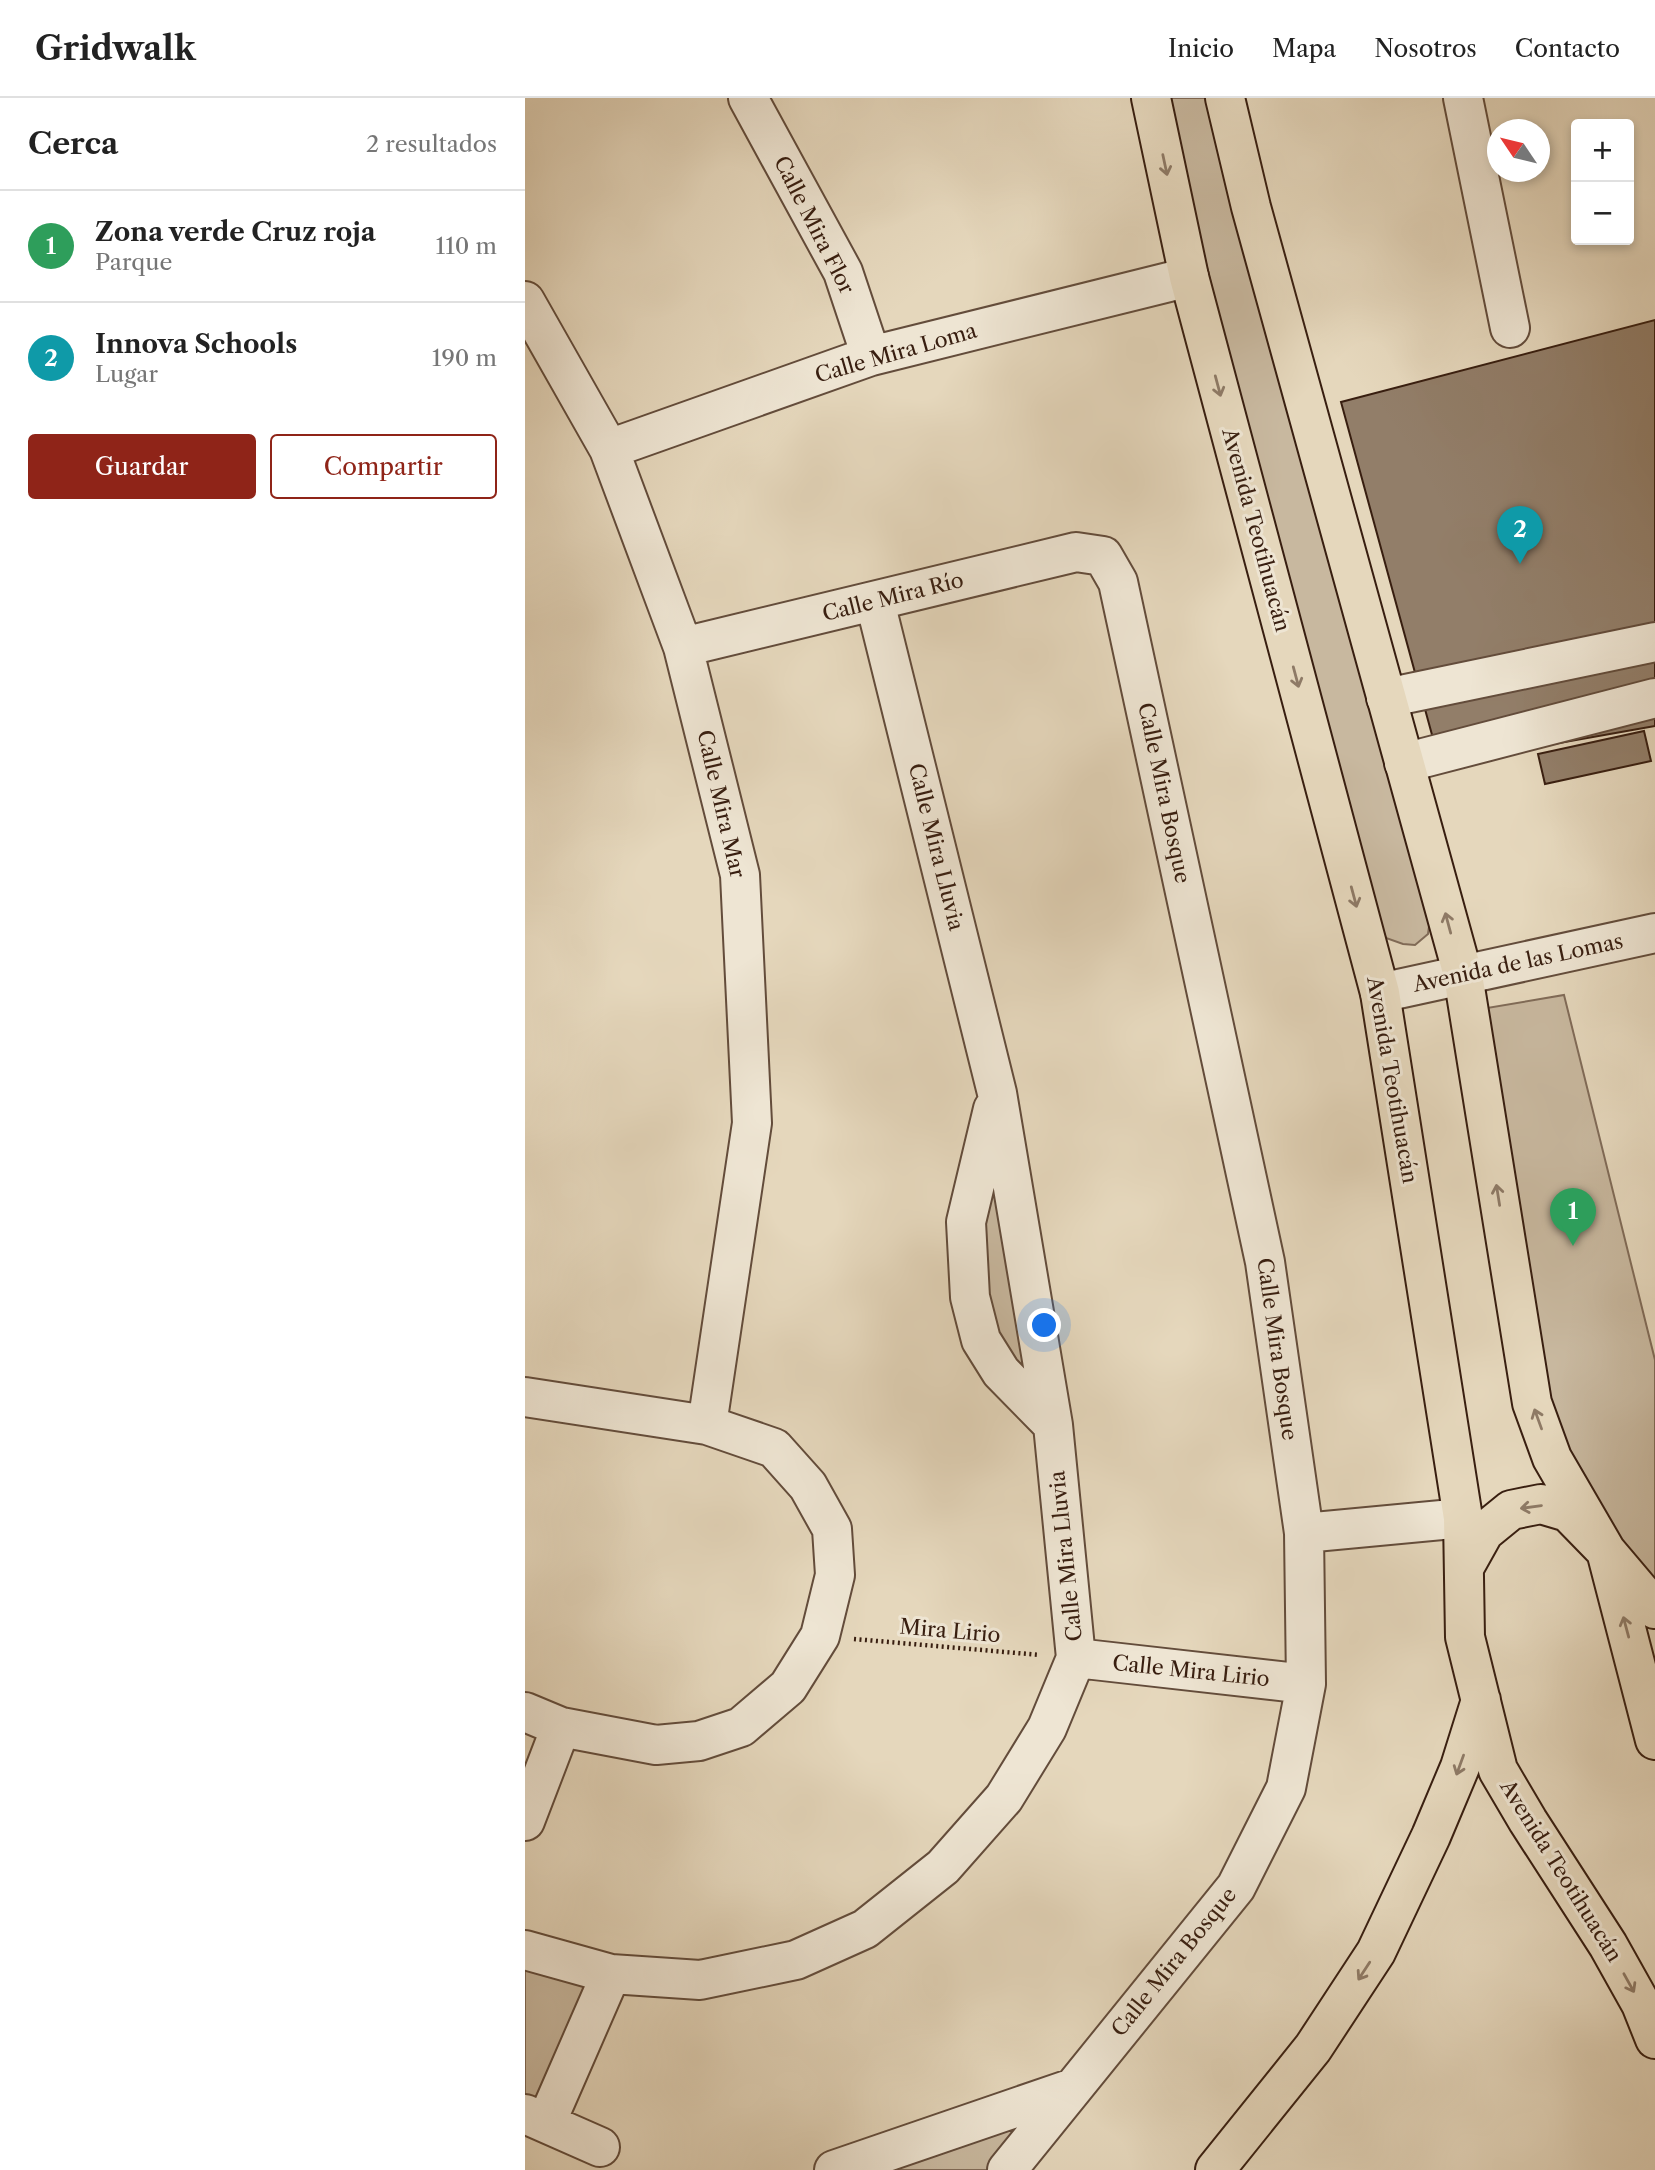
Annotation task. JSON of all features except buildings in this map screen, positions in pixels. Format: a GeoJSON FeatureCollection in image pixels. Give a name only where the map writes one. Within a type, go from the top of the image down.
{"type":"FeatureCollection","features":[{"type":"Feature","properties":{"kind":"main road","name":"Avenida Teotihuacán"},"geometry":{"type":"LineString","coordinates":[[1151,98],[1189,277],[1380,993],[1463,1518],[1465,1637],[1498,1770],[1608,1945],[1641,2004],[1655,2039]]}},
{"type":"Feature","properties":{"kind":"main road"},"geometry":{"type":"LineString","coordinates":[[1225,98],[1251,207],[1462,975],[1532,1403],[1552,1458],[1606,1551],[1655,1740]]}},
{"type":"Feature","properties":{"kind":"main road"},"geometry":{"type":"LineString","coordinates":[[1465,1566],[1484,1532],[1511,1510],[1541,1504],[1568,1512],[1606,1551],[1655,1609]]}},
{"type":"Feature","properties":{"kind":"main road"},"geometry":{"type":"LineString","coordinates":[[1215,2170],[1313,2048],[1376,1952],[1431,1836],[1460,1767],[1481,1700]]}},
{"type":"Feature","properties":{"kind":"street","name":"Calle Mira Flor"},"geometry":{"type":"LineString","coordinates":[[748,98],[843,272],[871,356]]}},
{"type":"Feature","properties":{"kind":"street"},"geometry":{"type":"LineString","coordinates":[[1463,98],[1510,328]]}},
{"type":"Feature","properties":{"kind":"street","name":"Calle Mira Loma"},"geometry":{"type":"LineString","coordinates":[[609,449],[871,356],[1189,277]]}},
{"type":"Feature","properties":{"kind":"street","name":"Calle Mira Mar"},"geometry":{"type":"LineString","coordinates":[[525,302],[609,449],[683,647],[740,875],[752,1123],[707,1425]]}},
{"type":"Feature","properties":{"kind":"street","name":"Calle Mira Río"},"geometry":{"type":"LineString","coordinates":[[683,647],[1076,552],[1103,556]]}},
{"type":"Feature","properties":{"kind":"street","name":"Calle Mira Bosque"},"geometry":{"type":"LineString","coordinates":[[1007,2170],[1236,1886],[1286,1788],[1306,1684],[1304,1534],[1265,1262],[1118,582],[1103,556]]}},
{"type":"Feature","properties":{"kind":"street","name":"Calle Mira Lluvia"},"geometry":{"type":"LineString","coordinates":[[525,1950],[611,1974],[700,1980],[796,1960],[865,1929],[943,1867],[1004,1798],[1047,1728],[1076,1658],[1053,1425],[997,1093],[875,602]]}},
{"type":"Feature","properties":{"kind":"street"},"geometry":{"type":"LineString","coordinates":[[1387,698],[1655,642]]}},
{"type":"Feature","properties":{"kind":"street"},"geometry":{"type":"LineString","coordinates":[[1405,763],[1655,698]]}},
{"type":"Feature","properties":{"kind":"street","name":"Avenida de las Lomas"},"geometry":{"type":"LineString","coordinates":[[1380,993],[1655,933]]}},
{"type":"Feature","properties":{"kind":"street","name":"Calle Mira Lluvia"},"geometry":{"type":"LineString","coordinates":[[997,1093],[966,1222],[970,1297],[981,1340],[1000,1372],[1053,1425]]}},
{"type":"Feature","properties":{"kind":"street"},"geometry":{"type":"LineString","coordinates":[[525,1397],[707,1425],[774,1448],[809,1486],[832,1529],[835,1575],[820,1636],[788,1687],[741,1727],[699,1741],[656,1745],[561,1727],[525,1712]]}},
{"type":"Feature","properties":{"kind":"street"},"geometry":{"type":"LineString","coordinates":[[1304,1534],[1463,1518]]}},
{"type":"Feature","properties":{"kind":"street","name":"Calle Mira Lirio"},"geometry":{"type":"LineString","coordinates":[[1076,1658],[1306,1684]]}},
{"type":"Feature","properties":{"kind":"street"},"geometry":{"type":"LineString","coordinates":[[525,1821],[561,1727]]}},
{"type":"Feature","properties":{"kind":"street"},"geometry":{"type":"LineString","coordinates":[[600,2147],[536,2118],[611,1974]]}},
{"type":"Feature","properties":{"kind":"street"},"geometry":{"type":"LineString","coordinates":[[834,2170],[1073,2088]]}},
{"type":"Feature","properties":{"kind":"path","name":"Mira Lirio"},"geometry":{"type":"LineString","coordinates":[[820,1636],[1076,1658]]}},
{"type":"Feature","properties":{"kind":"shaded area"},"geometry":{"type":"Polygon","coordinates":[[[1166,98],[1218,98],[1431,912],[1428,934],[1415,945],[1386,938],[1377,917],[1237,391],[1166,98]]]}},
{"type":"Feature","properties":{"kind":"shaded area"},"geometry":{"type":"Polygon","coordinates":[[[1564,995],[1655,1360],[1655,1609],[1542,1395],[1481,1009],[1564,995]]]}},
{"type":"Feature","properties":{"kind":"shaded area"},"geometry":{"type":"Polygon","coordinates":[[[997,1123],[1045,1409],[975,1297],[997,1123]]]}},
{"type":"Feature","properties":{"kind":"shaded area"},"geometry":{"type":"Polygon","coordinates":[[[525,1952],[606,1977],[546,2123],[525,2114],[525,1952]]]}},
{"type":"Feature","properties":{"kind":"shaded area"},"geometry":{"type":"Polygon","coordinates":[[[1028,2116],[994,2170],[863,2170],[1028,2116]]]}},
{"type":"Feature","properties":{"kind":"place","name":"Innova Schools"},"geometry":{"type":"Point","coordinates":[1520,564]}},
{"type":"Feature","properties":{"kind":"place","name":"Zona verde Cruz roja"},"geometry":{"type":"Point","coordinates":[1573,1246]}}]}
